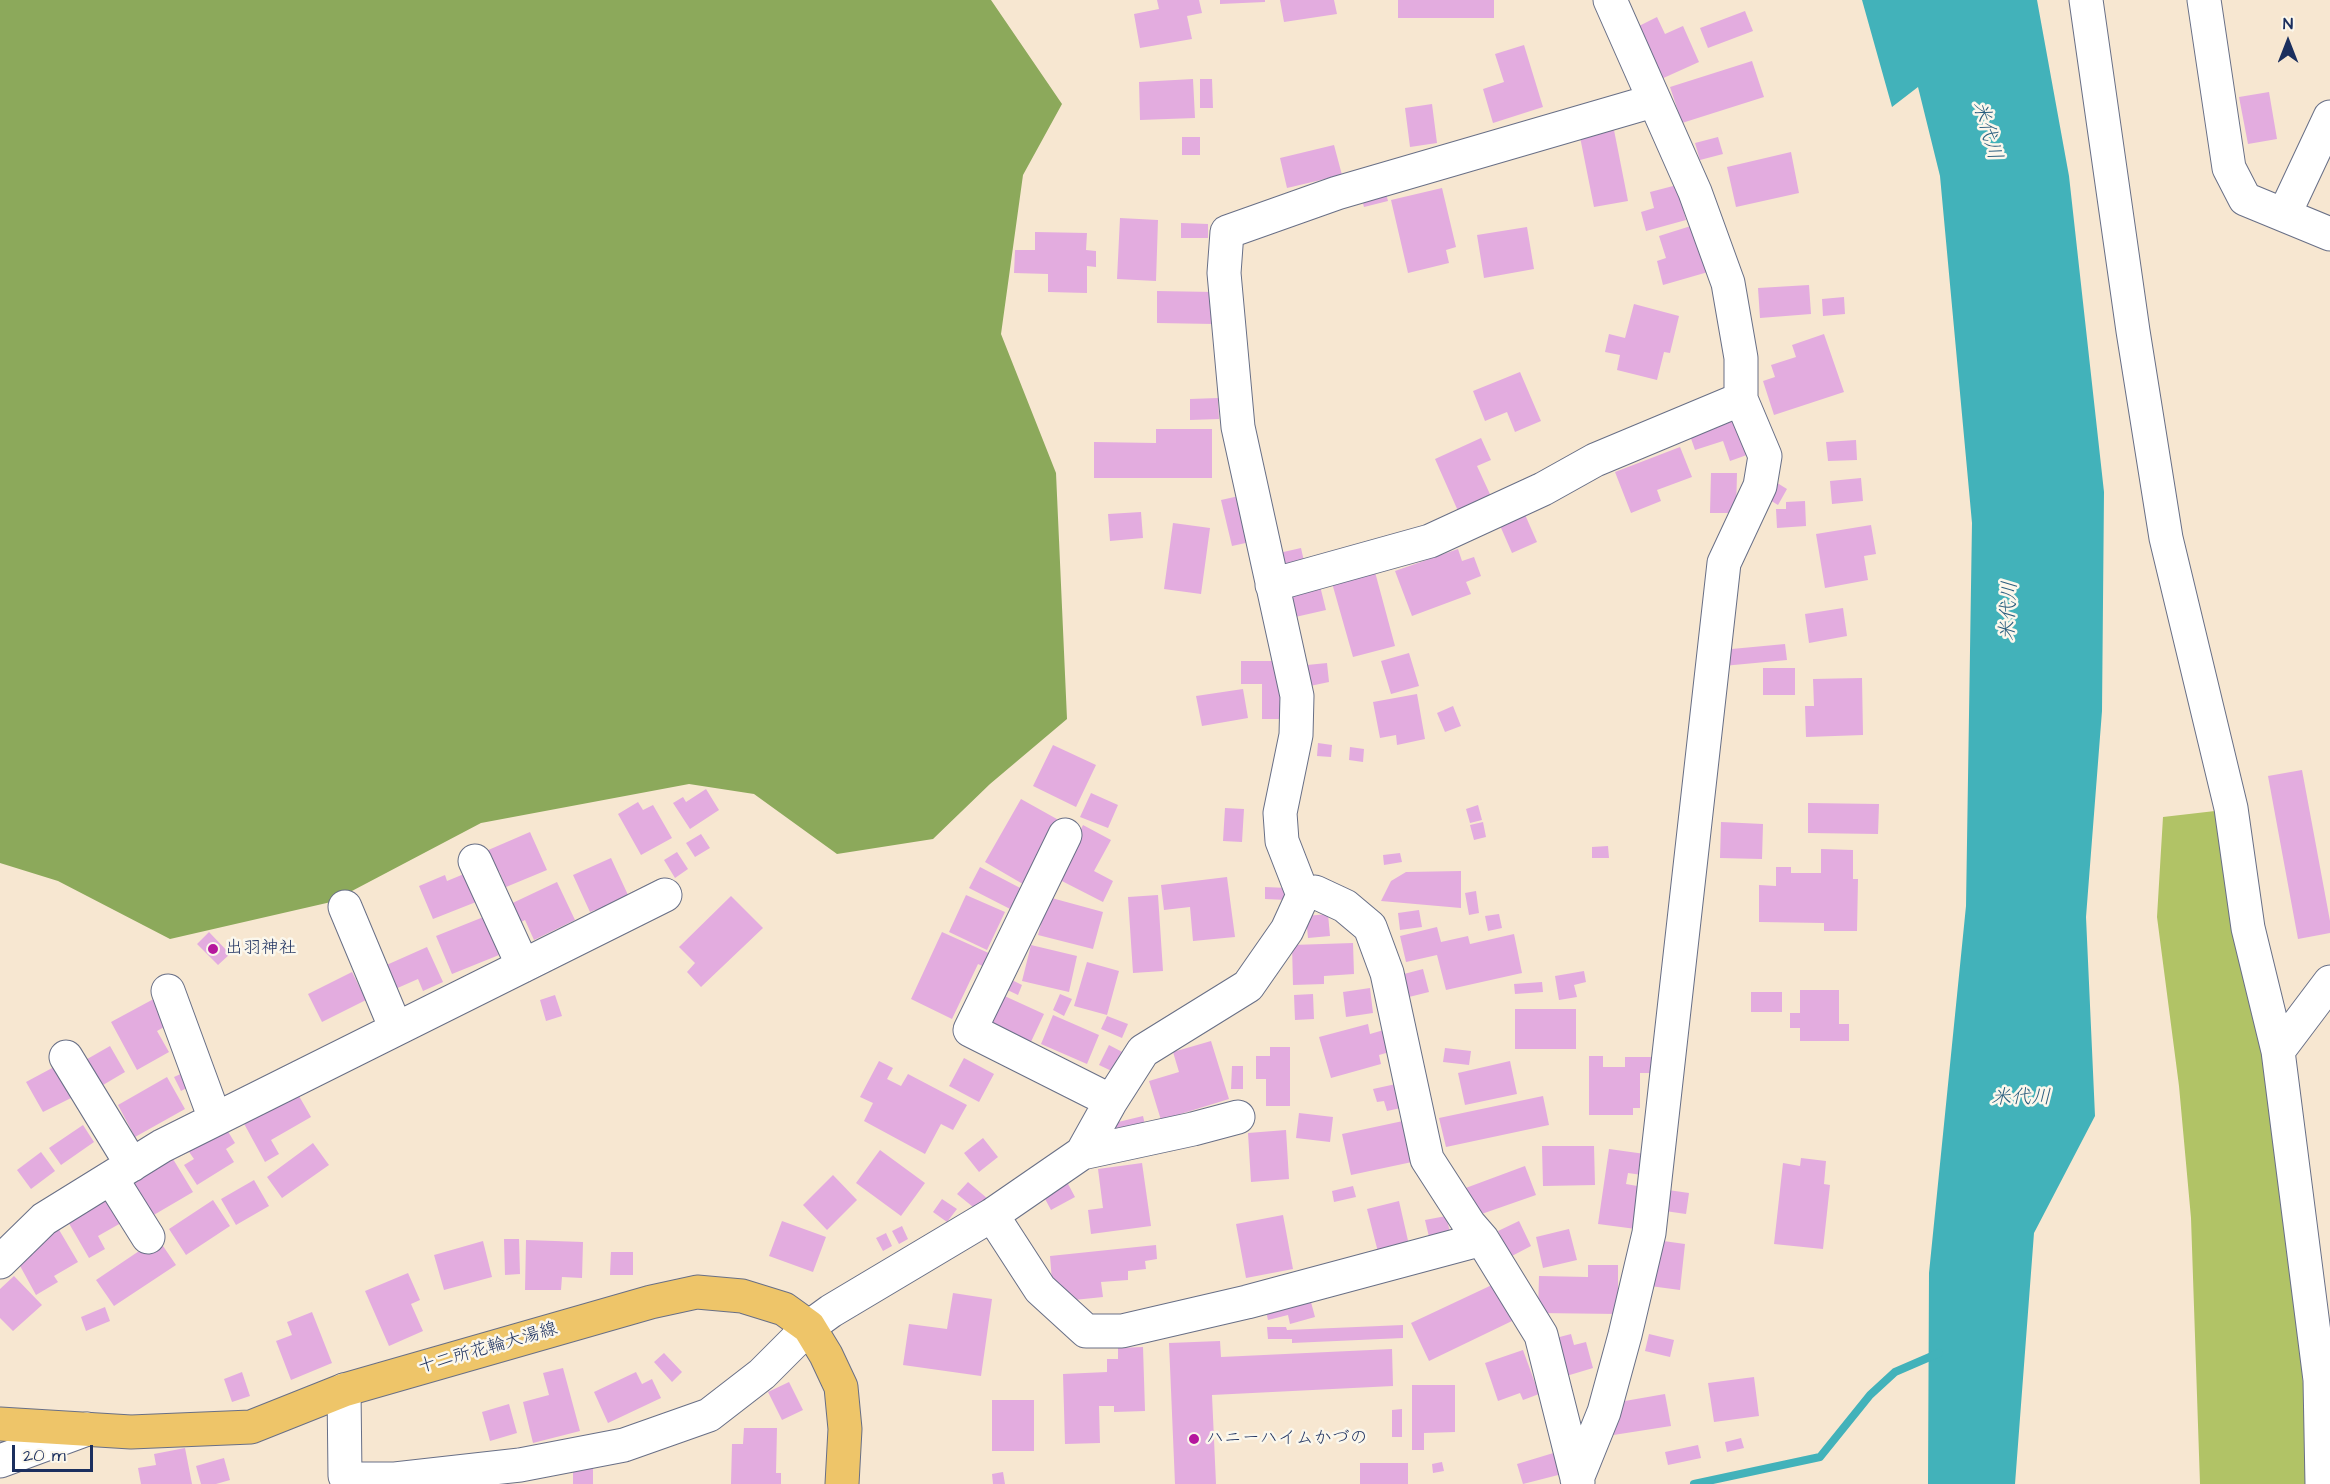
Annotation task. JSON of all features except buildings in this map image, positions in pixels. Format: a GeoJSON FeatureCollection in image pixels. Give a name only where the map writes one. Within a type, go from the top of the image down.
{"type":"FeatureCollection","features":[{"type":"Feature","properties":{"kind":"main road","name":"十二所花輪大湯線"},"geometry":{"type":"LineString","coordinates":[[0,1424],[131,1432],[251,1427],[344,1390],[651,1302],[697,1292],[742,1296],[784,1309],[809,1327],[826,1355],[841,1387],[845,1429],[842,1481]]}},
{"type":"Feature","properties":{"kind":"street"},"geometry":{"type":"LineString","coordinates":[[1578,1481],[1604,1412],[1649,1233],[1724,563],[1760,486],[1765,456],[1741,399],[1741,358],[1728,283],[1695,192],[1610,0]]}},
{"type":"Feature","properties":{"kind":"street"},"geometry":{"type":"LineString","coordinates":[[2086,0],[2133,331],[2166,537],[2231,808],[2248,928],[2278,1052],[2323,1349],[2320,1380],[2322,1484]]}},
{"type":"Feature","properties":{"kind":"street"},"geometry":{"type":"LineString","coordinates":[[2204,0],[2229,168],[2245,199],[2330,234]]}},
{"type":"Feature","properties":{"kind":"street"},"geometry":{"type":"LineString","coordinates":[[1082,1153],[1111,1101],[1143,1051],[1248,986],[1287,930],[1303,895],[1282,841],[1280,813],[1296,735],[1297,696],[1238,427],[1224,273],[1227,232],[1337,192],[1653,101]]}},
{"type":"Feature","properties":{"kind":"street"},"geometry":{"type":"LineString","coordinates":[[2284,215],[2330,117]]}},
{"type":"Feature","properties":{"kind":"street"},"geometry":{"type":"LineString","coordinates":[[1272,585],[1430,541],[1543,489],[1595,459],[1741,399]]}},
{"type":"Feature","properties":{"kind":"street"},"geometry":{"type":"LineString","coordinates":[[1065,835],[970,1030],[1111,1101]]}},
{"type":"Feature","properties":{"kind":"street"},"geometry":{"type":"LineString","coordinates":[[475,861],[523,966]]}},
{"type":"Feature","properties":{"kind":"street"},"geometry":{"type":"LineString","coordinates":[[1303,895],[1315,892],[1345,906],[1370,927],[1388,974],[1428,1159],[1469,1224],[1482,1239],[1541,1335],[1578,1481]]}},
{"type":"Feature","properties":{"kind":"street"},"geometry":{"type":"LineString","coordinates":[[0,1262],[44,1219],[162,1146],[665,895]]}},
{"type":"Feature","properties":{"kind":"street"},"geometry":{"type":"LineString","coordinates":[[345,907],[396,1029]]}},
{"type":"Feature","properties":{"kind":"street"},"geometry":{"type":"LineString","coordinates":[[2278,1052],[2330,982]]}},
{"type":"Feature","properties":{"kind":"street"},"geometry":{"type":"LineString","coordinates":[[168,991],[215,1119]]}},
{"type":"Feature","properties":{"kind":"street"},"geometry":{"type":"LineString","coordinates":[[66,1057],[121,1171],[148,1237]]}},
{"type":"Feature","properties":{"kind":"street"},"geometry":{"type":"LineString","coordinates":[[344,1390],[345,1476],[358,1479],[395,1479],[520,1465],[624,1445],[709,1415],[762,1374],[809,1327],[831,1311],[992,1215],[1082,1153],[1193,1130],[1238,1118]]}},
{"type":"Feature","properties":{"kind":"street"},"geometry":{"type":"LineString","coordinates":[[992,1215],[1040,1289],[1086,1330],[1122,1331],[1247,1302],[1482,1239]]}},
{"type":"Feature","properties":{"kind":"street"},"geometry":{"type":"LineString","coordinates":[[0,1461],[87,1430]]}},
{"type":"Feature","properties":{"kind":"green space"},"geometry":{"type":"Polygon","coordinates":[[[0,0],[991,0],[1062,104],[1023,175],[1001,334],[1056,473],[1067,719],[990,784],[933,839],[837,854],[754,794],[689,784],[481,823],[331,902],[170,939],[58,881],[0,863],[0,0]]]}},
{"type":"Feature","properties":{"kind":"green space"},"geometry":{"type":"Polygon","coordinates":[[[2215,811],[2264,1068],[2295,1287],[2307,1432],[2306,1484],[2200,1484],[2191,1218],[2179,1086],[2157,917],[2163,817],[2215,811]]]}},
{"type":"Feature","properties":{"kind":"water","name":"米代川"},"geometry":{"type":"Polygon","coordinates":[[[1862,0],[2037,0],[2069,176],[2104,492],[2102,711],[2086,917],[2095,1116],[2034,1233],[2015,1484],[1928,1484],[1929,1273],[1966,906],[1972,523],[1940,176],[1918,87],[1892,107],[1862,0]]]}},
{"type":"Feature","properties":{"kind":"waterway"},"geometry":{"type":"LineString","coordinates":[[1694,1484],[1820,1457],[1870,1395],[1895,1372],[1939,1353]]}},
{"type":"Feature","properties":{"kind":"place","name":"出羽神社"},"geometry":{"type":"Point","coordinates":[213,949]}},
{"type":"Feature","properties":{"kind":"place","name":"ハニーハイムかづの"},"geometry":{"type":"Point","coordinates":[1194,1439]}}]}
